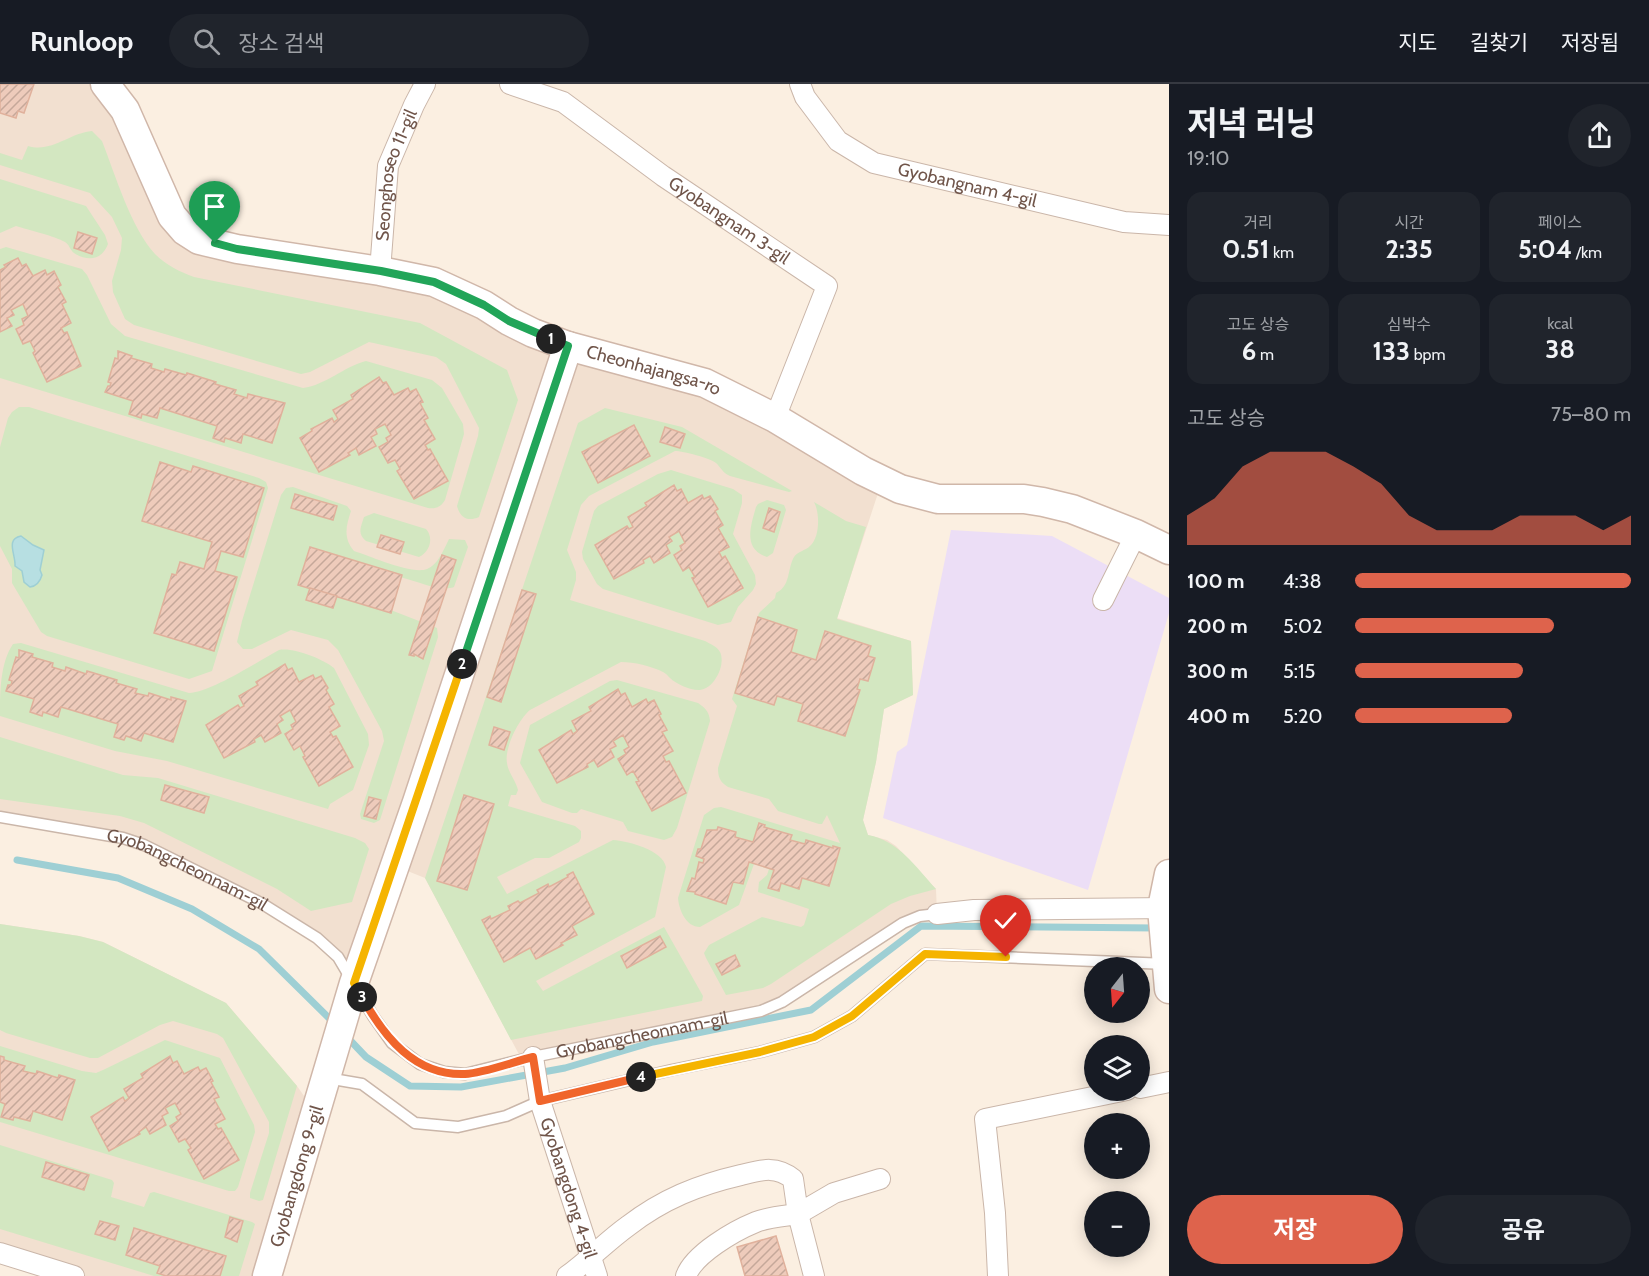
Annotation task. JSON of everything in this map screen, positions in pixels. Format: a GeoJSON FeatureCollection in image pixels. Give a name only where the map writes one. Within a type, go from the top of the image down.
{"type":"FeatureCollection","features":[{"type":"Feature","properties":{"kind":"main road","name":"Cheonhajangsa-ro"},"geometry":{"type":"LineString","coordinates":[[105,84],[124,110],[172,216],[185,231],[199,240],[237,249],[381,271],[434,282],[484,305],[509,321],[568,346],[705,383],[775,418],[863,471],[900,489],[938,499],[1024,499],[1043,502],[1072,509],[1136,534],[1169,550]]}},
{"type":"Feature","properties":{"kind":"main road","name":"Gyobangdong 9-gil"},"geometry":{"type":"LineString","coordinates":[[267,1276],[354,983],[417,802],[568,346]]}},
{"type":"Feature","properties":{"kind":"main road"},"geometry":{"type":"LineString","coordinates":[[1168,968],[1165,912],[1169,874]]}},
{"type":"Feature","properties":{"kind":"street","name":"Seonghoseo 11-gil"},"geometry":{"type":"LineString","coordinates":[[381,271],[388,166],[425,84]]}},
{"type":"Feature","properties":{"kind":"street","name":"Gyobangnam 3-gil"},"geometry":{"type":"LineString","coordinates":[[510,84],[563,102],[663,176],[827,286],[775,418]]}},
{"type":"Feature","properties":{"kind":"street","name":"Gyobangnam 4-gil"},"geometry":{"type":"LineString","coordinates":[[800,84],[806,98],[838,141],[874,163],[1124,222],[1169,225]]}},
{"type":"Feature","properties":{"kind":"street"},"geometry":{"type":"LineString","coordinates":[[1103,600],[1136,534]]}},
{"type":"Feature","properties":{"kind":"street","name":"Gyobangcheonnam-gil"},"geometry":{"type":"LineString","coordinates":[[937,914],[974,910],[1165,912]]}},
{"type":"Feature","properties":{"kind":"street","name":"Gyobangdong 4-gil"},"geometry":{"type":"LineString","coordinates":[[533,1057],[540,1101],[597,1276]]}},
{"type":"Feature","properties":{"kind":"street"},"geometry":{"type":"LineString","coordinates":[[1150,1086],[1169,1082]]}},
{"type":"Feature","properties":{"kind":"street"},"geometry":{"type":"LineString","coordinates":[[998,1276],[985,1119],[1084,1099]]}},
{"type":"Feature","properties":{"kind":"street"},"geometry":{"type":"LineString","coordinates":[[567,1276],[627,1226],[667,1199],[711,1182],[766,1169],[784,1171],[793,1179],[798,1214],[814,1276]]}},
{"type":"Feature","properties":{"kind":"street"},"geometry":{"type":"LineString","coordinates":[[686,1276],[690,1265],[723,1239],[757,1221],[798,1214],[834,1193],[880,1179]]}},
{"type":"Feature","properties":{"kind":"street"},"geometry":{"type":"LineString","coordinates":[[0,1253],[74,1276]]}},
{"type":"Feature","properties":{"kind":"lane","name":"Gyobangcheonnam-gil"},"geometry":{"type":"LineString","coordinates":[[0,818],[123,838],[144,845],[261,903],[308,932],[338,957],[392,1043],[420,1064],[444,1072],[465,1074],[533,1057],[761,1011],[791,996],[903,923],[920,916],[937,914]]}},
{"type":"Feature","properties":{"kind":"lane"},"geometry":{"type":"LineString","coordinates":[[329,1068],[362,1084],[415,1123],[458,1127],[506,1116],[540,1101],[760,1052],[814,1037],[852,1016],[925,954],[1168,968]]}},
{"type":"Feature","properties":{"kind":"shaded area"},"geometry":{"type":"Polygon","coordinates":[[[0,84],[105,84],[185,231],[380,271],[671,372],[882,481],[837,618],[911,641],[913,695],[884,709],[876,762],[863,820],[868,835],[887,840],[896,846],[936,889],[937,914],[920,916],[782,1002],[522,1060],[425,878],[395,866],[354,983],[317,938],[144,845],[0,817],[0,84]]]}},
{"type":"Feature","properties":{"kind":"shaded area"},"geometry":{"type":"Polygon","coordinates":[[[951,530],[1052,536],[1169,598],[1169,613],[1088,890],[883,818],[897,752],[907,745],[951,530]]]}},
{"type":"Feature","properties":{"kind":"shaded area"},"geometry":{"type":"Polygon","coordinates":[[[0,924],[103,942],[226,1003],[297,1086],[316,1113],[267,1276],[74,1276],[0,1253],[0,924]]]}},
{"type":"Feature","properties":{"kind":"green space"},"geometry":{"type":"Polygon","coordinates":[[[92,131],[102,141],[138,230],[155,254],[173,268],[194,277],[420,323],[507,370],[518,400],[479,517],[465,518],[457,506],[479,428],[446,364],[436,357],[369,342],[310,372],[301,374],[134,325],[125,319],[113,292],[112,281],[122,238],[112,217],[90,193],[0,165],[0,153],[22,160],[28,146],[45,147],[92,131]]]}},
{"type":"Feature","properties":{"kind":"green space"},"geometry":{"type":"Polygon","coordinates":[[[0,179],[86,206],[105,235],[108,244],[105,249],[94,258],[84,258],[74,253],[65,242],[41,233],[16,226],[0,233],[0,179]]]}},
{"type":"Feature","properties":{"kind":"green space"},"geometry":{"type":"Polygon","coordinates":[[[6,247],[82,269],[111,324],[125,336],[303,388],[366,361],[432,380],[442,388],[463,424],[464,434],[445,500],[438,507],[428,508],[0,378],[0,249],[6,247]]]}},
{"type":"Feature","properties":{"kind":"green space"},"geometry":{"type":"Polygon","coordinates":[[[19,407],[29,407],[266,482],[268,488],[212,671],[189,679],[47,636],[41,632],[12,583],[12,569],[0,546],[0,447],[8,418],[19,407]]]}},
{"type":"Feature","properties":{"kind":"green space"},"geometry":{"type":"Polygon","coordinates":[[[605,408],[682,427],[792,491],[730,476],[713,461],[675,451],[589,496],[581,505],[567,550],[576,572],[570,600],[705,641],[720,652],[722,663],[715,680],[705,688],[697,690],[680,685],[665,673],[653,668],[621,662],[530,710],[517,727],[508,750],[508,766],[518,790],[516,795],[511,795],[508,806],[575,826],[581,831],[581,838],[579,842],[549,858],[535,858],[497,877],[507,894],[613,840],[636,844],[652,851],[659,856],[666,867],[655,917],[536,981],[543,991],[664,927],[703,996],[702,1001],[511,1040],[425,878],[578,423],[605,408]]]}},
{"type":"Feature","properties":{"kind":"green space"},"geometry":{"type":"Polygon","coordinates":[[[671,470],[733,489],[742,495],[733,534],[755,575],[756,584],[738,607],[731,622],[718,625],[603,589],[597,584],[583,559],[582,552],[594,511],[598,506],[658,474],[671,470]]]}},
{"type":"Feature","properties":{"kind":"green space"},"geometry":{"type":"Polygon","coordinates":[[[293,487],[347,506],[351,511],[346,532],[354,551],[380,560],[412,569],[427,569],[440,556],[449,539],[465,540],[468,547],[454,587],[433,587],[394,576],[383,607],[437,628],[438,637],[380,820],[374,823],[361,819],[360,814],[384,741],[382,731],[338,650],[328,640],[291,630],[252,649],[243,649],[237,642],[281,495],[286,488],[293,487]]]}},
{"type":"Feature","properties":{"kind":"green space"},"geometry":{"type":"Polygon","coordinates":[[[767,500],[784,505],[786,510],[773,553],[767,557],[754,548],[750,536],[756,507],[767,500]]]}},
{"type":"Feature","properties":{"kind":"green space"},"geometry":{"type":"Polygon","coordinates":[[[814,502],[846,521],[866,527],[837,619],[911,641],[913,695],[884,709],[876,762],[863,820],[868,835],[879,838],[898,849],[936,889],[891,904],[771,984],[763,988],[726,995],[704,953],[709,945],[762,917],[801,927],[804,925],[809,909],[758,892],[759,882],[767,875],[769,869],[754,864],[739,905],[700,927],[687,921],[678,898],[704,815],[714,808],[721,807],[840,843],[827,815],[822,824],[819,824],[778,811],[769,799],[728,787],[721,781],[718,771],[737,706],[732,699],[759,613],[784,586],[797,553],[808,548],[816,537],[818,525],[814,502]]]}},
{"type":"Feature","properties":{"kind":"green space"},"geometry":{"type":"Polygon","coordinates":[[[374,513],[426,529],[430,536],[430,545],[426,552],[419,557],[366,541],[360,530],[364,517],[374,513]]]}},
{"type":"Feature","properties":{"kind":"green space"},"geometry":{"type":"Polygon","coordinates":[[[21,643],[189,693],[209,688],[279,650],[292,650],[315,658],[334,668],[368,734],[369,745],[353,790],[330,804],[328,809],[167,761],[115,751],[0,716],[5,660],[13,644],[21,643]]]}},
{"type":"Feature","properties":{"kind":"green space"},"geometry":{"type":"Polygon","coordinates":[[[617,680],[698,703],[709,715],[710,721],[677,828],[672,837],[664,840],[628,831],[623,822],[581,809],[577,813],[572,813],[542,802],[520,763],[530,725],[610,681],[617,680]]]}},
{"type":"Feature","properties":{"kind":"green space"},"geometry":{"type":"Polygon","coordinates":[[[0,737],[123,775],[158,778],[355,838],[365,843],[369,849],[352,902],[311,911],[277,889],[144,823],[120,816],[0,799],[0,737]]]}},
{"type":"Feature","properties":{"kind":"green space"},"geometry":{"type":"Polygon","coordinates":[[[0,924],[103,942],[226,1003],[297,1086],[263,1200],[250,1198],[250,1193],[269,1133],[269,1122],[223,1038],[217,1034],[173,1021],[160,1025],[98,1058],[90,1058],[0,1030],[0,924]]]}},
{"type":"Feature","properties":{"kind":"green space"},"geometry":{"type":"Polygon","coordinates":[[[165,1040],[220,1058],[254,1125],[255,1132],[235,1191],[0,1122],[0,1046],[82,1071],[96,1073],[165,1040]]]}},
{"type":"Feature","properties":{"kind":"green space"},"geometry":{"type":"Polygon","coordinates":[[[0,1145],[112,1180],[114,1183],[111,1197],[144,1207],[150,1193],[154,1192],[252,1222],[255,1224],[239,1276],[154,1276],[0,1229],[0,1145]]]}},
{"type":"Feature","properties":{"kind":"water"},"geometry":{"type":"Polygon","coordinates":[[[21,536],[44,550],[40,570],[42,575],[36,585],[30,587],[24,582],[22,571],[15,566],[12,544],[13,540],[21,536]]]}},
{"type":"Feature","properties":{"kind":"building"},"geometry":{"type":"Polygon","coordinates":[[[0,84],[34,84],[24,113],[18,111],[16,118],[0,113],[0,84]]]}},
{"type":"Feature","properties":{"kind":"building"},"geometry":{"type":"Polygon","coordinates":[[[78,232],[97,238],[92,254],[74,248],[78,232]]]}},
{"type":"Feature","properties":{"kind":"building"},"geometry":{"type":"Polygon","coordinates":[[[18,258],[22,266],[26,264],[33,276],[45,270],[47,275],[54,271],[61,285],[58,287],[66,302],[62,304],[71,323],[61,328],[64,333],[67,332],[81,366],[47,382],[33,353],[35,351],[30,341],[23,344],[16,329],[24,325],[22,319],[28,316],[23,304],[11,310],[14,315],[7,318],[12,326],[0,332],[0,270],[6,267],[4,265],[18,258]]]}},
{"type":"Feature","properties":{"kind":"building"},"geometry":{"type":"Polygon","coordinates":[[[118,351],[132,356],[131,358],[152,364],[151,368],[164,372],[165,369],[186,375],[187,373],[216,382],[215,384],[236,390],[234,394],[247,398],[248,394],[285,403],[272,443],[243,434],[241,443],[225,438],[224,442],[213,438],[217,426],[160,408],[157,418],[142,414],[141,418],[129,414],[133,401],[105,392],[111,383],[108,382],[115,358],[118,359],[118,351]]]}},
{"type":"Feature","properties":{"kind":"building"},"geometry":{"type":"Polygon","coordinates":[[[379,377],[383,383],[386,382],[394,395],[408,388],[410,392],[416,389],[428,418],[424,420],[435,439],[425,445],[428,450],[430,449],[448,481],[414,499],[397,471],[400,469],[395,460],[388,463],[379,447],[388,442],[386,438],[391,435],[385,424],[375,429],[377,434],[371,437],[376,446],[359,455],[356,448],[348,453],[350,455],[319,472],[300,438],[312,431],[311,429],[332,418],[334,422],[338,419],[333,410],[353,399],[351,395],[379,377]]]}},
{"type":"Feature","properties":{"kind":"building"},"geometry":{"type":"Polygon","coordinates":[[[634,425],[650,456],[598,483],[582,452],[634,425]]]}},
{"type":"Feature","properties":{"kind":"building"},"geometry":{"type":"Polygon","coordinates":[[[665,427],[685,434],[680,448],[660,442],[665,427]]]}},
{"type":"Feature","properties":{"kind":"building"},"geometry":{"type":"Polygon","coordinates":[[[160,462],[191,472],[193,466],[264,488],[243,557],[221,551],[215,571],[237,577],[214,651],[154,633],[172,574],[176,575],[180,562],[204,569],[212,542],[142,521],[160,462]]]}},
{"type":"Feature","properties":{"kind":"building"},"geometry":{"type":"Polygon","coordinates":[[[674,485],[677,491],[681,489],[688,503],[702,495],[704,499],[710,496],[718,509],[715,511],[723,525],[718,528],[729,547],[719,552],[722,558],[725,556],[743,588],[708,607],[692,578],[695,577],[689,567],[683,571],[674,555],[682,550],[680,546],[685,543],[679,531],[669,537],[672,541],[666,545],[670,553],[654,563],[650,556],[643,560],[644,563],[614,579],[595,545],[627,526],[629,529],[633,527],[628,517],[647,506],[645,503],[674,485]]]}},
{"type":"Feature","properties":{"kind":"building"},"geometry":{"type":"Polygon","coordinates":[[[295,494],[337,506],[333,520],[291,508],[295,494]]]}},
{"type":"Feature","properties":{"kind":"building"},"geometry":{"type":"Polygon","coordinates":[[[769,508],[780,512],[774,532],[763,528],[769,508]]]}},
{"type":"Feature","properties":{"kind":"building"},"geometry":{"type":"Polygon","coordinates":[[[381,535],[404,542],[400,554],[377,547],[381,535]]]}},
{"type":"Feature","properties":{"kind":"building"},"geometry":{"type":"Polygon","coordinates":[[[310,547],[402,575],[391,613],[298,585],[310,547]]]}},
{"type":"Feature","properties":{"kind":"building"},"geometry":{"type":"Polygon","coordinates":[[[442,555],[456,560],[423,659],[414,654],[414,656],[409,655],[442,555]]]}},
{"type":"Feature","properties":{"kind":"building"},"geometry":{"type":"Polygon","coordinates":[[[310,588],[337,596],[333,608],[306,600],[310,588]]]}},
{"type":"Feature","properties":{"kind":"building"},"geometry":{"type":"Polygon","coordinates":[[[522,590],[536,594],[501,702],[487,697],[522,590]]]}},
{"type":"Feature","properties":{"kind":"building"},"geometry":{"type":"Polygon","coordinates":[[[758,617],[797,630],[791,652],[816,660],[825,631],[871,646],[868,656],[875,658],[868,681],[860,679],[857,689],[860,690],[845,736],[798,721],[803,704],[777,696],[774,705],[735,693],[758,617]]]}},
{"type":"Feature","properties":{"kind":"building"},"geometry":{"type":"Polygon","coordinates":[[[19,650],[33,654],[32,657],[53,663],[52,667],[65,671],[66,667],[86,674],[87,671],[117,680],[116,683],[137,689],[135,693],[148,696],[149,693],[171,700],[171,697],[186,701],[173,742],[144,733],[141,741],[126,736],[124,740],[114,737],[118,724],[61,707],[58,717],[43,712],[42,716],[30,712],[34,699],[6,691],[8,685],[11,685],[12,681],[9,680],[16,657],[19,658],[19,650]]]}},
{"type":"Feature","properties":{"kind":"building"},"geometry":{"type":"Polygon","coordinates":[[[285,664],[288,670],[292,668],[299,682],[313,675],[315,679],[321,676],[334,704],[329,707],[340,726],[330,732],[333,737],[336,736],[353,767],[319,786],[303,757],[305,756],[300,746],[294,750],[285,734],[293,729],[291,725],[296,722],[290,710],[280,716],[283,720],[277,724],[281,733],[265,742],[261,735],[254,739],[255,742],[224,758],[206,725],[238,705],[240,708],[244,706],[239,696],[258,685],[256,682],[285,664]]]}},
{"type":"Feature","properties":{"kind":"building"},"geometry":{"type":"Polygon","coordinates":[[[618,689],[621,695],[625,693],[632,707],[646,699],[648,703],[654,700],[667,730],[662,732],[673,751],[663,756],[666,762],[669,761],[686,793],[652,811],[636,782],[639,781],[633,771],[627,775],[618,759],[626,754],[624,750],[629,747],[623,735],[613,741],[616,746],[610,749],[614,757],[598,767],[594,760],[587,764],[588,767],[557,783],[539,750],[571,730],[573,734],[577,731],[572,721],[591,711],[589,707],[618,689]]]}},
{"type":"Feature","properties":{"kind":"building"},"geometry":{"type":"Polygon","coordinates":[[[494,727],[510,732],[504,750],[489,745],[494,727]]]}},
{"type":"Feature","properties":{"kind":"building"},"geometry":{"type":"Polygon","coordinates":[[[165,785],[209,797],[204,813],[161,800],[165,785]]]}},
{"type":"Feature","properties":{"kind":"building"},"geometry":{"type":"Polygon","coordinates":[[[464,795],[494,804],[467,890],[437,881],[464,795]]]}},
{"type":"Feature","properties":{"kind":"building"},"geometry":{"type":"Polygon","coordinates":[[[369,797],[381,800],[376,819],[364,816],[369,797]]]}},
{"type":"Feature","properties":{"kind":"building"},"geometry":{"type":"Polygon","coordinates":[[[759,823],[765,825],[764,827],[792,835],[790,840],[805,844],[806,840],[840,848],[829,886],[802,878],[799,889],[781,883],[779,891],[768,888],[774,870],[749,862],[743,884],[733,882],[726,904],[687,891],[692,878],[695,879],[699,862],[703,863],[704,859],[696,856],[698,849],[701,849],[707,830],[717,830],[718,827],[736,832],[735,837],[753,842],[759,823]]]}},
{"type":"Feature","properties":{"kind":"building"},"geometry":{"type":"Polygon","coordinates":[[[573,872],[594,914],[572,926],[577,935],[561,943],[563,945],[536,959],[530,948],[504,962],[482,920],[490,916],[491,919],[510,910],[508,906],[518,901],[520,903],[539,893],[537,890],[548,884],[549,887],[573,872]]]}},
{"type":"Feature","properties":{"kind":"building"},"geometry":{"type":"Polygon","coordinates":[[[660,936],[666,947],[627,968],[621,956],[660,936]]]}},
{"type":"Feature","properties":{"kind":"building"},"geometry":{"type":"Polygon","coordinates":[[[735,955],[740,966],[722,975],[716,964],[735,955]]]}},
{"type":"Feature","properties":{"kind":"building"},"geometry":{"type":"Polygon","coordinates":[[[0,1056],[4,1057],[4,1060],[25,1066],[23,1071],[36,1074],[37,1071],[58,1078],[59,1075],[75,1080],[62,1120],[33,1111],[30,1121],[1,1117],[5,1104],[0,1102],[0,1056]]]}},
{"type":"Feature","properties":{"kind":"building"},"geometry":{"type":"Polygon","coordinates":[[[170,1056],[173,1063],[177,1061],[184,1074],[198,1067],[200,1071],[206,1068],[219,1097],[214,1099],[225,1119],[215,1124],[218,1129],[221,1128],[239,1160],[204,1179],[188,1150],[191,1148],[185,1139],[179,1142],[170,1126],[178,1121],[176,1117],[181,1114],[175,1103],[165,1108],[168,1113],[162,1116],[166,1125],[150,1134],[146,1127],[139,1132],[140,1134],[109,1151],[91,1117],[123,1097],[125,1101],[129,1098],[124,1089],[143,1078],[141,1074],[170,1056]]]}},
{"type":"Feature","properties":{"kind":"building"},"geometry":{"type":"Polygon","coordinates":[[[46,1162],[89,1175],[84,1190],[42,1177],[46,1162]]]}},
{"type":"Feature","properties":{"kind":"building"},"geometry":{"type":"Polygon","coordinates":[[[230,1217],[243,1221],[237,1242],[225,1237],[230,1217]]]}},
{"type":"Feature","properties":{"kind":"building"},"geometry":{"type":"Polygon","coordinates":[[[100,1221],[119,1226],[115,1240],[95,1234],[100,1221]]]}},
{"type":"Feature","properties":{"kind":"building"},"geometry":{"type":"Polygon","coordinates":[[[134,1228],[226,1256],[220,1276],[166,1276],[157,1273],[160,1266],[126,1255],[134,1228]]]}},
{"type":"Feature","properties":{"kind":"building"},"geometry":{"type":"Polygon","coordinates":[[[776,1236],[788,1276],[745,1276],[737,1247],[776,1236]]]}},
{"type":"Feature","properties":{"kind":"waterway"},"geometry":{"type":"LineString","coordinates":[[17,860],[118,878],[192,909],[259,949],[335,1024]]}},
{"type":"Feature","properties":{"kind":"waterway"},"geometry":{"type":"LineString","coordinates":[[347,1037],[366,1057],[410,1086],[461,1087],[565,1068],[653,1042],[811,1010],[921,926],[1157,928]]}},
{"type":"Feature","properties":{"kind":"route"},"geometry":{"type":"LineString","coordinates":[[215,243],[237,249],[274,253],[434,282],[484,305],[533,333],[568,346],[417,802],[354,983],[392,1043],[420,1064],[444,1072],[465,1074],[533,1057],[540,1101],[760,1052],[814,1037],[852,1016],[925,954],[1006,957]]}}]}
